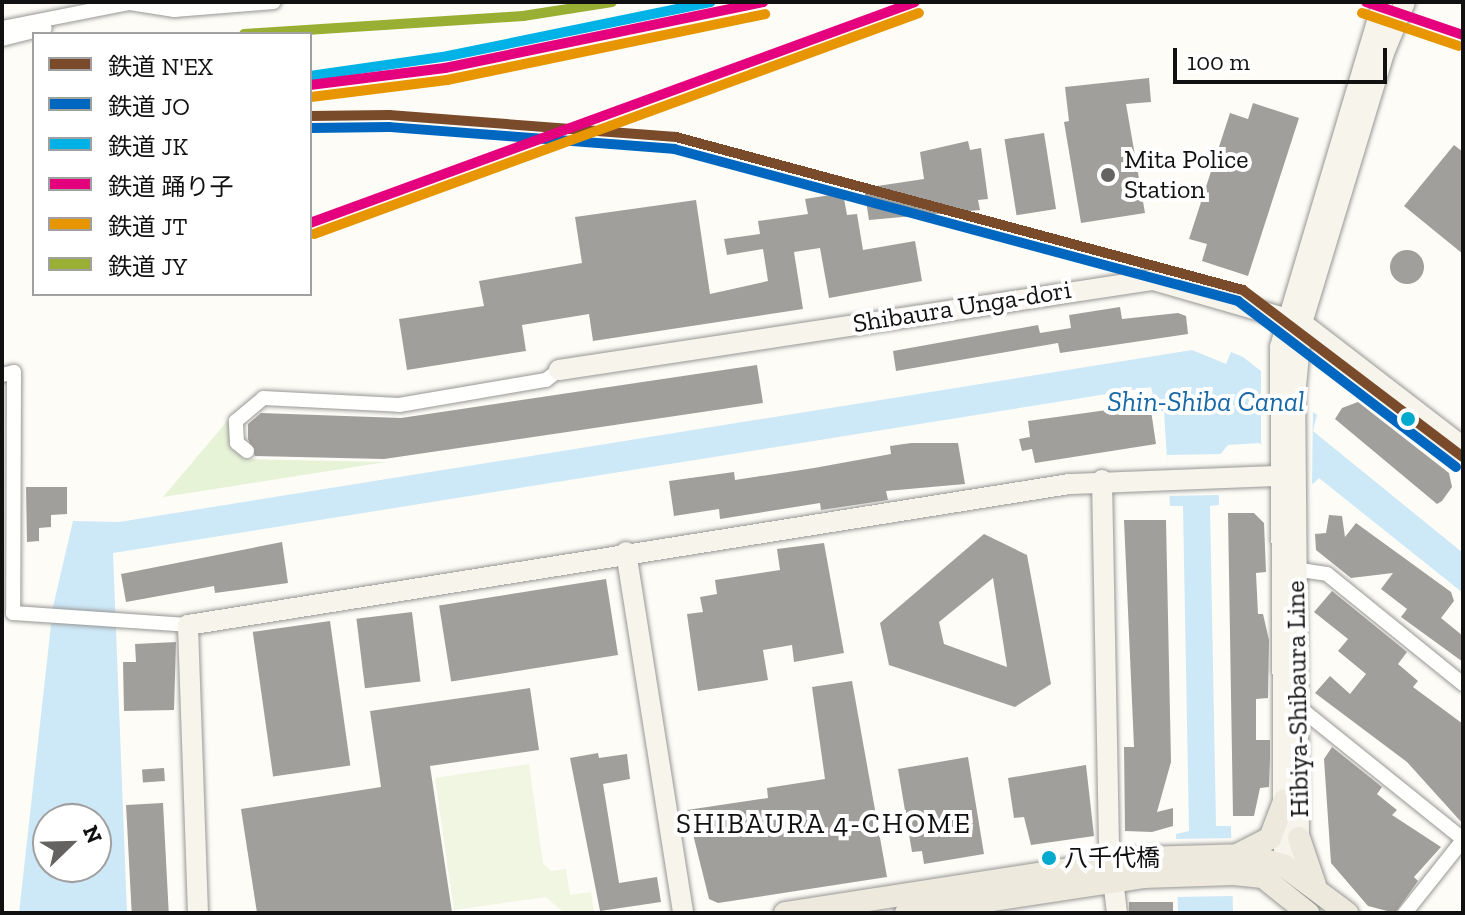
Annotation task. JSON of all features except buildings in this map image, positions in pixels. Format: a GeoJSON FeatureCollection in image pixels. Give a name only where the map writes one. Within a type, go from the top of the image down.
{"type":"FeatureCollection","features":[{"type":"Feature","properties":{"kind":"main road"},"geometry":{"type":"LineString","coordinates":[[1234,864],[1270,838],[1284,801]]}},
{"type":"Feature","properties":{"kind":"main road"},"geometry":{"type":"LineString","coordinates":[[1299,838],[1319,891]]}},
{"type":"Feature","properties":{"kind":"main road"},"geometry":{"type":"LineString","coordinates":[[1234,864],[1263,877],[1284,903],[1308,913]]}},
{"type":"Feature","properties":{"kind":"main road"},"geometry":{"type":"LineString","coordinates":[[785,913],[1114,871],[1234,864],[1284,866],[1347,913]]}},
{"type":"Feature","properties":{"kind":"main road"},"geometry":{"type":"LineString","coordinates":[[906,913],[1114,871]]}},
{"type":"Feature","properties":{"kind":"street"},"geometry":{"type":"LineString","coordinates":[[2,28],[130,3],[174,10],[274,2]]}},
{"type":"Feature","properties":{"kind":"street"},"geometry":{"type":"LineString","coordinates":[[1284,471],[1277,381],[1383,2]]}},
{"type":"Feature","properties":{"kind":"street"},"geometry":{"type":"LineString","coordinates":[[1330,196],[1405,2]]}},
{"type":"Feature","properties":{"kind":"street"},"geometry":{"type":"LineString","coordinates":[[2,39],[130,3]]}},
{"type":"Feature","properties":{"kind":"street","name":"Shibaura Unga-dori"},"geometry":{"type":"LineString","coordinates":[[559,370],[1141,280],[1293,321],[1463,447]]}},
{"type":"Feature","properties":{"kind":"street"},"geometry":{"type":"LineString","coordinates":[[1284,471],[1295,397],[1293,321]]}},
{"type":"Feature","properties":{"kind":"street"},"geometry":{"type":"LineString","coordinates":[[247,451],[237,443],[236,421],[263,398],[399,405],[546,380],[559,370]]}},
{"type":"Feature","properties":{"kind":"street"},"geometry":{"type":"LineString","coordinates":[[8,374],[13,613],[28,615],[188,625],[626,552],[1102,480],[1284,471]]}},
{"type":"Feature","properties":{"kind":"street","name":"Hibiya-Shibaura Line"},"geometry":{"type":"LineString","coordinates":[[1284,471],[1291,702],[1299,838],[1284,866]]}},
{"type":"Feature","properties":{"kind":"street"},"geometry":{"type":"LineString","coordinates":[[1102,480],[1117,913]]}},
{"type":"Feature","properties":{"kind":"street"},"geometry":{"type":"LineString","coordinates":[[626,552],[683,913]]}},
{"type":"Feature","properties":{"kind":"street"},"geometry":{"type":"LineString","coordinates":[[1289,568],[1327,574],[1463,684]]}},
{"type":"Feature","properties":{"kind":"street"},"geometry":{"type":"LineString","coordinates":[[188,625],[198,913]]}},
{"type":"Feature","properties":{"kind":"street"},"geometry":{"type":"LineString","coordinates":[[1291,702],[1463,840],[1405,913]]}},
{"type":"Feature","properties":{"kind":"street","name":"Hibiya-Shibaura Line"},"geometry":{"type":"LineString","coordinates":[[1284,903],[1284,801],[1291,702]]}},
{"type":"Feature","properties":{"kind":"green space"},"geometry":{"type":"Polygon","coordinates":[[[229,419],[232,445],[248,459],[386,462],[163,497],[229,419]]]}},
{"type":"Feature","properties":{"kind":"green space"},"geometry":{"type":"Polygon","coordinates":[[[529,764],[543,863],[551,871],[566,869],[570,895],[591,892],[594,913],[564,913],[546,897],[454,910],[435,778],[529,764]]]}},
{"type":"Feature","properties":{"kind":"water","name":"Shin-Shiba Canal"},"geometry":{"type":"Polygon","coordinates":[[[1192,350],[1226,364],[1231,352],[1243,357],[1317,415],[1313,431],[1463,553],[1463,593],[1319,478],[1313,484],[1259,443],[1228,445],[1218,457],[1219,505],[1210,506],[1216,826],[1231,826],[1233,913],[1178,913],[1176,834],[1189,831],[1183,506],[1170,506],[1164,411],[1157,411],[1151,387],[113,553],[127,913],[19,913],[53,607],[73,521],[119,522],[1192,350]]]}},
{"type":"Feature","properties":{"kind":"pier"},"geometry":{"type":"Polygon","coordinates":[[[1261,370],[1313,409],[1312,486],[1261,448],[1261,370]]]}},
{"type":"Feature","properties":{"kind":"pier"},"geometry":{"type":"Polygon","coordinates":[[[1221,454],[1222,495],[1168,496],[1167,455],[1221,454]]]}},
{"type":"Feature","properties":{"kind":"pier","name":"八千代橋"},"geometry":{"type":"Polygon","coordinates":[[[1233,838],[1234,896],[1174,897],[1173,839],[1233,838]]]}},
{"type":"Feature","properties":{"kind":"rail line","name":"JY"},"geometry":{"type":"LineString","coordinates":[[275,32],[523,16],[612,2]]}},
{"type":"Feature","properties":{"kind":"rail line","name":"JK"},"geometry":{"type":"LineString","coordinates":[[312,76],[448,56],[710,2]]}},
{"type":"Feature","properties":{"kind":"rail line","name":"踊り子"},"geometry":{"type":"LineString","coordinates":[[312,85],[445,68],[763,2]]}},
{"type":"Feature","properties":{"kind":"rail line","name":"踊り子"},"geometry":{"type":"LineString","coordinates":[[312,222],[915,2]]}},
{"type":"Feature","properties":{"kind":"rail line","name":"踊り子"},"geometry":{"type":"LineString","coordinates":[[1366,2],[1463,35]]}},
{"type":"Feature","properties":{"kind":"rail line","name":"JT"},"geometry":{"type":"LineString","coordinates":[[314,234],[919,13]]}},
{"type":"Feature","properties":{"kind":"rail line","name":"JT"},"geometry":{"type":"LineString","coordinates":[[1362,13],[1459,46]]}},
{"type":"Feature","properties":{"kind":"rail line","name":"JT"},"geometry":{"type":"LineString","coordinates":[[312,97],[447,80],[765,14]]}},
{"type":"Feature","properties":{"kind":"rail line","name":"N'EX"},"geometry":{"type":"LineString","coordinates":[[312,116],[389,115],[676,137],[1243,290],[1463,457]]}},
{"type":"Feature","properties":{"kind":"rail line","name":"JO"},"geometry":{"type":"LineString","coordinates":[[312,128],[389,127],[674,149],[1238,301],[1456,467]]}},
{"type":"Feature","properties":{"kind":"place","name":"Mita Police Station"},"geometry":{"type":"Point","coordinates":[1108,175]}},
{"type":"Feature","properties":{"kind":"place","name":"八千代橋"},"geometry":{"type":"Point","coordinates":[1049,858]}},
{"type":"Feature","properties":{"kind":"district","name":"SHIBAURA 4-CHOME"},"geometry":{"type":"Point","coordinates":[824,824]}}]}
